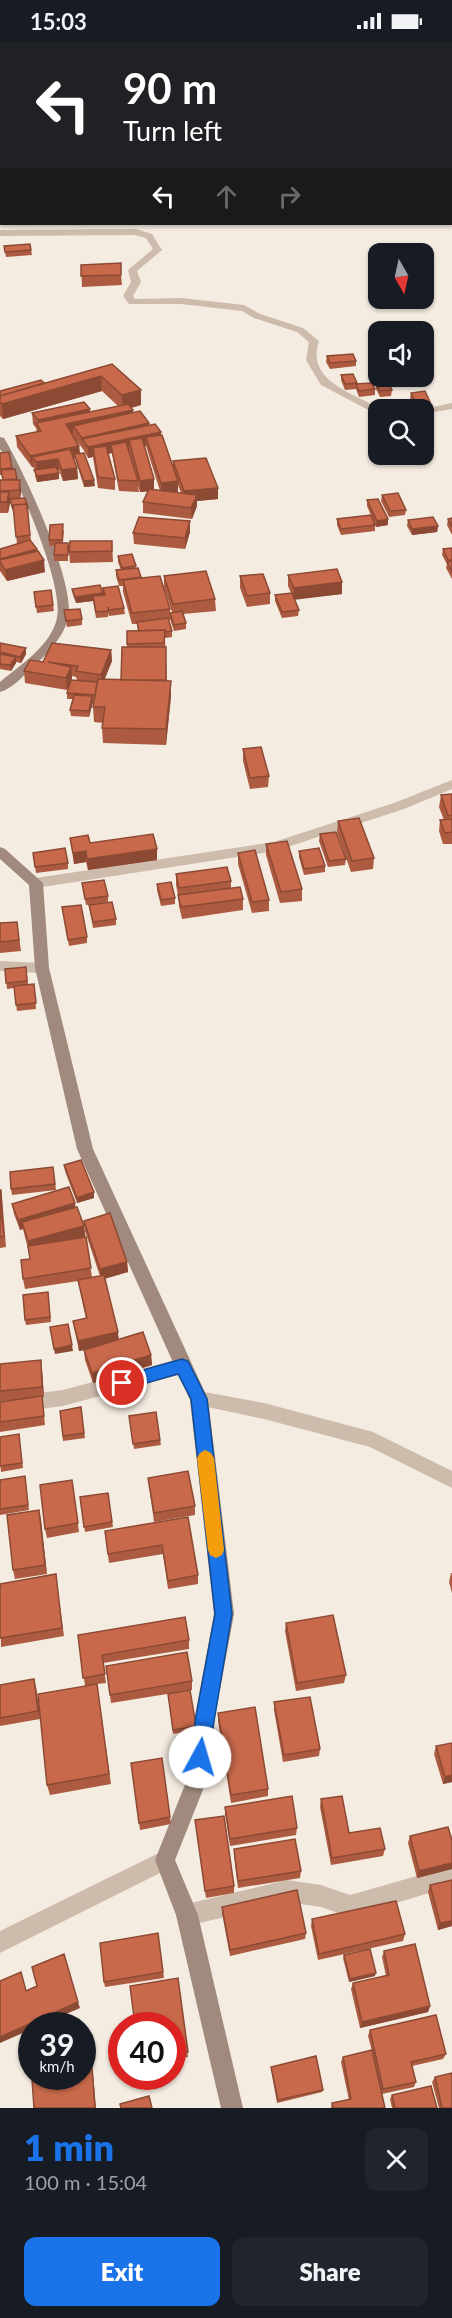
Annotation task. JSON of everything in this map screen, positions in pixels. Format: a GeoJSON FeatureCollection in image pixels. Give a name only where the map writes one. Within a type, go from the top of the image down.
{"type":"FeatureCollection","features":[{"type":"Feature","properties":{"kind":"street"},"geometry":{"type":"LineString","coordinates":[[0,233],[136,232],[149,236],[158,250],[132,270],[136,282],[128,296],[132,302],[181,301],[244,309],[257,316],[300,330],[314,341],[309,352],[312,365],[321,374],[324,382],[368,406]]}},
{"type":"Feature","properties":{"kind":"street"},"geometry":{"type":"LineString","coordinates":[[434,409],[452,406]]}},
{"type":"Feature","properties":{"kind":"street"},"geometry":{"type":"LineString","coordinates":[[0,440],[13,461],[39,522],[59,586],[64,615],[49,645],[0,688]]}},
{"type":"Feature","properties":{"kind":"street"},"geometry":{"type":"LineString","coordinates":[[36,883],[275,846],[399,806],[452,784]]}},
{"type":"Feature","properties":{"kind":"street"},"geometry":{"type":"LineString","coordinates":[[0,852],[36,883],[42,968],[85,1149],[199,1399],[224,1614],[205,1716],[198,1777],[165,1860],[0,1942]]}},
{"type":"Feature","properties":{"kind":"street"},"geometry":{"type":"LineString","coordinates":[[0,966],[42,968]]}},
{"type":"Feature","properties":{"kind":"street"},"geometry":{"type":"LineString","coordinates":[[0,1406],[63,1398],[182,1366]]}},
{"type":"Feature","properties":{"kind":"street"},"geometry":{"type":"LineString","coordinates":[[199,1399],[264,1411],[373,1440],[452,1480]]}},
{"type":"Feature","properties":{"kind":"street"},"geometry":{"type":"LineString","coordinates":[[165,1860],[187,1915],[232,2108]]}},
{"type":"Feature","properties":{"kind":"street"},"geometry":{"type":"LineString","coordinates":[[187,1915],[287,1891],[321,1896],[350,1906],[452,1876]]}},
{"type":"Feature","properties":{"kind":"building"},"geometry":{"type":"Polygon","coordinates":[[[30,244],[31,250],[5,252],[4,246],[30,244]]]}},
{"type":"Feature","properties":{"kind":"building"},"geometry":{"type":"Polygon","coordinates":[[[121,263],[121,275],[81,276],[81,265],[121,263]]]}},
{"type":"Feature","properties":{"kind":"building"},"geometry":{"type":"Polygon","coordinates":[[[353,354],[356,361],[330,363],[327,356],[353,354]]]}},
{"type":"Feature","properties":{"kind":"building"},"geometry":{"type":"Polygon","coordinates":[[[112,364],[141,390],[122,395],[101,376],[2,404],[0,402],[0,396],[112,364]]]}},
{"type":"Feature","properties":{"kind":"building"},"geometry":{"type":"Polygon","coordinates":[[[353,374],[357,383],[345,384],[341,375],[353,374]]]}},
{"type":"Feature","properties":{"kind":"building"},"geometry":{"type":"Polygon","coordinates":[[[41,380],[44,383],[0,396],[0,391],[41,380]]]}},
{"type":"Feature","properties":{"kind":"building"},"geometry":{"type":"Polygon","coordinates":[[[368,383],[368,387],[375,389],[359,391],[356,384],[368,383]]]}},
{"type":"Feature","properties":{"kind":"building"},"geometry":{"type":"Polygon","coordinates":[[[378,387],[390,387],[392,390],[380,391],[378,387]]]}},
{"type":"Feature","properties":{"kind":"building"},"geometry":{"type":"Polygon","coordinates":[[[425,391],[429,399],[414,399],[411,393],[425,391]]]}},
{"type":"Feature","properties":{"kind":"building"},"geometry":{"type":"Polygon","coordinates":[[[84,402],[90,409],[38,420],[32,413],[84,402]]]}},
{"type":"Feature","properties":{"kind":"building"},"geometry":{"type":"Polygon","coordinates":[[[128,404],[133,410],[66,424],[79,446],[30,456],[16,436],[41,431],[36,423],[128,404]]]}},
{"type":"Feature","properties":{"kind":"building"},"geometry":{"type":"Polygon","coordinates":[[[140,411],[149,423],[82,438],[73,426],[140,411]]]}},
{"type":"Feature","properties":{"kind":"building"},"geometry":{"type":"Polygon","coordinates":[[[155,424],[161,432],[88,447],[82,439],[155,424]]]}},
{"type":"Feature","properties":{"kind":"building"},"geometry":{"type":"Polygon","coordinates":[[[162,435],[178,481],[161,483],[146,437],[162,435]]]}},
{"type":"Feature","properties":{"kind":"building"},"geometry":{"type":"Polygon","coordinates":[[[142,438],[154,479],[140,481],[129,440],[142,438]]]}},
{"type":"Feature","properties":{"kind":"building"},"geometry":{"type":"Polygon","coordinates":[[[126,442],[138,481],[118,480],[111,445],[126,442]]]}},
{"type":"Feature","properties":{"kind":"building"},"geometry":{"type":"Polygon","coordinates":[[[106,446],[115,479],[98,477],[93,448],[106,446]]]}},
{"type":"Feature","properties":{"kind":"building"},"geometry":{"type":"Polygon","coordinates":[[[70,449],[77,468],[62,470],[58,459],[36,462],[32,457],[70,449]]]}},
{"type":"Feature","properties":{"kind":"building"},"geometry":{"type":"Polygon","coordinates":[[[9,452],[12,468],[0,469],[0,453],[9,452]]]}},
{"type":"Feature","properties":{"kind":"building"},"geometry":{"type":"Polygon","coordinates":[[[84,453],[94,480],[84,481],[74,454],[84,453]]]}},
{"type":"Feature","properties":{"kind":"building"},"geometry":{"type":"Polygon","coordinates":[[[206,458],[218,488],[184,491],[173,461],[206,458]]]}},
{"type":"Feature","properties":{"kind":"building"},"geometry":{"type":"Polygon","coordinates":[[[56,467],[59,473],[37,476],[34,470],[56,467]]]}},
{"type":"Feature","properties":{"kind":"building"},"geometry":{"type":"Polygon","coordinates":[[[15,469],[17,479],[3,480],[1,470],[15,469]]]}},
{"type":"Feature","properties":{"kind":"building"},"geometry":{"type":"Polygon","coordinates":[[[0,480],[20,480],[19,490],[0,491],[0,480]]]}},
{"type":"Feature","properties":{"kind":"building"},"geometry":{"type":"Polygon","coordinates":[[[149,489],[197,495],[191,508],[143,502],[149,489]]]}},
{"type":"Feature","properties":{"kind":"building"},"geometry":{"type":"Polygon","coordinates":[[[0,492],[9,492],[7,502],[0,502],[0,492]]]}},
{"type":"Feature","properties":{"kind":"building"},"geometry":{"type":"Polygon","coordinates":[[[398,493],[406,510],[390,511],[382,495],[398,493]]]}},
{"type":"Feature","properties":{"kind":"building"},"geometry":{"type":"Polygon","coordinates":[[[25,498],[27,504],[13,505],[13,509],[10,499],[25,498]]]}},
{"type":"Feature","properties":{"kind":"building"},"geometry":{"type":"Polygon","coordinates":[[[378,499],[388,519],[377,521],[367,500],[378,499]]]}},
{"type":"Feature","properties":{"kind":"building"},"geometry":{"type":"Polygon","coordinates":[[[27,504],[30,535],[16,537],[13,505],[27,504]]]}},
{"type":"Feature","properties":{"kind":"building"},"geometry":{"type":"Polygon","coordinates":[[[371,515],[375,525],[341,529],[337,519],[371,515]]]}},
{"type":"Feature","properties":{"kind":"building"},"geometry":{"type":"Polygon","coordinates":[[[139,517],[190,521],[185,538],[133,533],[139,517]]]}},
{"type":"Feature","properties":{"kind":"building"},"geometry":{"type":"Polygon","coordinates":[[[433,517],[438,526],[412,529],[408,520],[433,517]]]}},
{"type":"Feature","properties":{"kind":"building"},"geometry":{"type":"Polygon","coordinates":[[[63,524],[62,540],[49,540],[50,525],[63,524]]]}},
{"type":"Feature","properties":{"kind":"building"},"geometry":{"type":"Polygon","coordinates":[[[30,540],[37,549],[0,559],[0,549],[30,540]]]}},
{"type":"Feature","properties":{"kind":"building"},"geometry":{"type":"Polygon","coordinates":[[[70,541],[112,541],[112,551],[69,552],[70,541]]]}},
{"type":"Feature","properties":{"kind":"building"},"geometry":{"type":"Polygon","coordinates":[[[55,543],[68,543],[68,555],[54,555],[55,543]]]}},
{"type":"Feature","properties":{"kind":"building"},"geometry":{"type":"Polygon","coordinates":[[[452,548],[452,560],[448,560],[443,549],[452,548]]]}},
{"type":"Feature","properties":{"kind":"building"},"geometry":{"type":"Polygon","coordinates":[[[38,551],[44,560],[5,570],[0,562],[0,560],[38,551]]]}},
{"type":"Feature","properties":{"kind":"building"},"geometry":{"type":"Polygon","coordinates":[[[132,554],[136,566],[122,568],[118,556],[132,554]]]}},
{"type":"Feature","properties":{"kind":"building"},"geometry":{"type":"Polygon","coordinates":[[[452,561],[452,572],[447,562],[452,561]]]}},
{"type":"Feature","properties":{"kind":"building"},"geometry":{"type":"Polygon","coordinates":[[[138,568],[141,577],[119,580],[116,570],[138,568]]]}},
{"type":"Feature","properties":{"kind":"building"},"geometry":{"type":"Polygon","coordinates":[[[337,569],[342,582],[294,588],[288,575],[337,569]]]}},
{"type":"Feature","properties":{"kind":"building"},"geometry":{"type":"Polygon","coordinates":[[[206,571],[215,599],[173,604],[164,576],[206,571]]]}},
{"type":"Feature","properties":{"kind":"building"},"geometry":{"type":"Polygon","coordinates":[[[263,574],[270,593],[247,596],[240,576],[263,574]]]}},
{"type":"Feature","properties":{"kind":"building"},"geometry":{"type":"Polygon","coordinates":[[[160,576],[170,609],[132,613],[123,580],[160,576]]]}},
{"type":"Feature","properties":{"kind":"building"},"geometry":{"type":"Polygon","coordinates":[[[100,585],[103,593],[75,597],[72,589],[100,585]]]}},
{"type":"Feature","properties":{"kind":"building"},"geometry":{"type":"Polygon","coordinates":[[[118,586],[124,608],[109,610],[108,607],[108,611],[96,612],[93,596],[105,595],[103,588],[118,586]]]}},
{"type":"Feature","properties":{"kind":"building"},"geometry":{"type":"Polygon","coordinates":[[[51,590],[53,605],[36,607],[34,592],[51,590]]]}},
{"type":"Feature","properties":{"kind":"building"},"geometry":{"type":"Polygon","coordinates":[[[292,593],[299,610],[282,612],[275,595],[292,593]]]}},
{"type":"Feature","properties":{"kind":"building"},"geometry":{"type":"Polygon","coordinates":[[[80,609],[82,619],[66,621],[64,610],[80,609]]]}},
{"type":"Feature","properties":{"kind":"building"},"geometry":{"type":"Polygon","coordinates":[[[182,611],[186,623],[174,625],[170,613],[182,611]]]}},
{"type":"Feature","properties":{"kind":"building"},"geometry":{"type":"Polygon","coordinates":[[[168,618],[172,631],[139,631],[137,622],[168,618]]]}},
{"type":"Feature","properties":{"kind":"building"},"geometry":{"type":"Polygon","coordinates":[[[165,630],[164,643],[127,644],[127,631],[165,630]]]}},
{"type":"Feature","properties":{"kind":"building"},"geometry":{"type":"Polygon","coordinates":[[[0,643],[26,648],[20,657],[0,652],[0,643]]]}},
{"type":"Feature","properties":{"kind":"building"},"geometry":{"type":"Polygon","coordinates":[[[52,643],[111,650],[101,675],[76,671],[78,666],[48,662],[71,667],[66,678],[24,671],[30,660],[43,662],[52,643]]]}},
{"type":"Feature","properties":{"kind":"building"},"geometry":{"type":"Polygon","coordinates":[[[122,647],[166,647],[166,680],[121,680],[122,647]]]}},
{"type":"Feature","properties":{"kind":"building"},"geometry":{"type":"Polygon","coordinates":[[[0,654],[16,657],[10,665],[0,664],[0,654]]]}},
{"type":"Feature","properties":{"kind":"building"},"geometry":{"type":"Polygon","coordinates":[[[98,679],[171,681],[166,729],[102,728],[105,707],[93,707],[98,679]]]}},
{"type":"Feature","properties":{"kind":"building"},"geometry":{"type":"Polygon","coordinates":[[[71,680],[97,682],[95,695],[67,693],[71,680]]]}},
{"type":"Feature","properties":{"kind":"building"},"geometry":{"type":"Polygon","coordinates":[[[74,695],[92,696],[89,711],[70,710],[74,695]]]}},
{"type":"Feature","properties":{"kind":"building"},"geometry":{"type":"Polygon","coordinates":[[[261,747],[269,776],[250,778],[243,749],[261,747]]]}},
{"type":"Feature","properties":{"kind":"building"},"geometry":{"type":"Polygon","coordinates":[[[452,794],[452,815],[448,816],[441,795],[452,794]]]}},
{"type":"Feature","properties":{"kind":"building"},"geometry":{"type":"Polygon","coordinates":[[[359,818],[374,858],[352,861],[338,821],[359,818]]]}},
{"type":"Feature","properties":{"kind":"building"},"geometry":{"type":"Polygon","coordinates":[[[452,819],[452,832],[445,833],[440,820],[452,819]]]}},
{"type":"Feature","properties":{"kind":"building"},"geometry":{"type":"Polygon","coordinates":[[[336,832],[346,859],[329,861],[320,834],[336,832]]]}},
{"type":"Feature","properties":{"kind":"building"},"geometry":{"type":"Polygon","coordinates":[[[153,834],[157,849],[87,859],[86,851],[73,853],[70,838],[88,835],[90,843],[153,834]]]}},
{"type":"Feature","properties":{"kind":"building"},"geometry":{"type":"Polygon","coordinates":[[[287,841],[302,889],[281,892],[266,844],[287,841]]]}},
{"type":"Feature","properties":{"kind":"building"},"geometry":{"type":"Polygon","coordinates":[[[65,848],[68,863],[35,867],[33,853],[65,848]]]}},
{"type":"Feature","properties":{"kind":"building"},"geometry":{"type":"Polygon","coordinates":[[[319,848],[325,866],[304,869],[299,851],[319,848]]]}},
{"type":"Feature","properties":{"kind":"building"},"geometry":{"type":"Polygon","coordinates":[[[255,850],[269,900],[252,902],[238,853],[255,850]]]}},
{"type":"Feature","properties":{"kind":"building"},"geometry":{"type":"Polygon","coordinates":[[[227,867],[231,881],[179,888],[176,874],[227,867]]]}},
{"type":"Feature","properties":{"kind":"building"},"geometry":{"type":"Polygon","coordinates":[[[104,880],[108,896],[85,899],[82,883],[104,880]]]}},
{"type":"Feature","properties":{"kind":"building"},"geometry":{"type":"Polygon","coordinates":[[[171,882],[175,898],[161,900],[157,884],[171,882]]]}},
{"type":"Feature","properties":{"kind":"building"},"geometry":{"type":"Polygon","coordinates":[[[240,887],[243,899],[181,907],[178,895],[240,887]]]}},
{"type":"Feature","properties":{"kind":"building"},"geometry":{"type":"Polygon","coordinates":[[[112,902],[116,919],[93,922],[89,905],[112,902]]]}},
{"type":"Feature","properties":{"kind":"building"},"geometry":{"type":"Polygon","coordinates":[[[81,905],[87,937],[68,940],[62,907],[81,905]]]}},
{"type":"Feature","properties":{"kind":"building"},"geometry":{"type":"Polygon","coordinates":[[[17,922],[19,940],[0,942],[0,923],[17,922]]]}},
{"type":"Feature","properties":{"kind":"building"},"geometry":{"type":"Polygon","coordinates":[[[26,967],[27,981],[6,983],[5,969],[26,967]]]}},
{"type":"Feature","properties":{"kind":"building"},"geometry":{"type":"Polygon","coordinates":[[[34,984],[36,1003],[16,1005],[14,986],[34,984]]]}},
{"type":"Feature","properties":{"kind":"building"},"geometry":{"type":"Polygon","coordinates":[[[81,1160],[94,1192],[77,1198],[64,1165],[81,1160]]]}},
{"type":"Feature","properties":{"kind":"building"},"geometry":{"type":"Polygon","coordinates":[[[53,1167],[55,1184],[11,1189],[10,1172],[53,1167]]]}},
{"type":"Feature","properties":{"kind":"building"},"geometry":{"type":"Polygon","coordinates":[[[69,1187],[75,1203],[18,1220],[12,1204],[69,1187]]]}},
{"type":"Feature","properties":{"kind":"building"},"geometry":{"type":"Polygon","coordinates":[[[1,1190],[2,1218],[0,1218],[1,1190]]]}},
{"type":"Feature","properties":{"kind":"building"},"geometry":{"type":"Polygon","coordinates":[[[77,1207],[84,1226],[28,1241],[22,1222],[77,1207]]]}},
{"type":"Feature","properties":{"kind":"building"},"geometry":{"type":"Polygon","coordinates":[[[110,1213],[127,1262],[100,1269],[84,1221],[110,1213]]]}},
{"type":"Feature","properties":{"kind":"building"},"geometry":{"type":"Polygon","coordinates":[[[0,1218],[2,1218],[4,1236],[0,1237],[0,1218]]]}},
{"type":"Feature","properties":{"kind":"building"},"geometry":{"type":"Polygon","coordinates":[[[86,1237],[91,1268],[23,1279],[21,1260],[30,1259],[28,1246],[86,1237]]]}},
{"type":"Feature","properties":{"kind":"building"},"geometry":{"type":"Polygon","coordinates":[[[104,1275],[118,1332],[78,1341],[73,1321],[87,1318],[78,1280],[104,1275]]]}},
{"type":"Feature","properties":{"kind":"building"},"geometry":{"type":"Polygon","coordinates":[[[48,1292],[50,1317],[25,1320],[23,1295],[48,1292]]]}},
{"type":"Feature","properties":{"kind":"building"},"geometry":{"type":"Polygon","coordinates":[[[68,1324],[72,1345],[54,1349],[50,1327],[68,1324]]]}},
{"type":"Feature","properties":{"kind":"building"},"geometry":{"type":"Polygon","coordinates":[[[143,1332],[151,1355],[92,1373],[84,1350],[143,1332]]]}},
{"type":"Feature","properties":{"kind":"building"},"geometry":{"type":"Polygon","coordinates":[[[41,1360],[42,1387],[0,1391],[0,1364],[41,1360]]]}},
{"type":"Feature","properties":{"kind":"building"},"geometry":{"type":"Polygon","coordinates":[[[42,1396],[44,1416],[0,1422],[0,1402],[42,1396]]]}},
{"type":"Feature","properties":{"kind":"building"},"geometry":{"type":"Polygon","coordinates":[[[81,1407],[84,1433],[63,1436],[60,1411],[81,1407]]]}},
{"type":"Feature","properties":{"kind":"building"},"geometry":{"type":"Polygon","coordinates":[[[156,1412],[160,1440],[133,1444],[129,1416],[156,1412]]]}},
{"type":"Feature","properties":{"kind":"building"},"geometry":{"type":"Polygon","coordinates":[[[19,1434],[22,1463],[0,1466],[0,1437],[19,1434]]]}},
{"type":"Feature","properties":{"kind":"building"},"geometry":{"type":"Polygon","coordinates":[[[188,1471],[195,1506],[154,1513],[148,1478],[188,1471]]]}},
{"type":"Feature","properties":{"kind":"building"},"geometry":{"type":"Polygon","coordinates":[[[25,1476],[28,1505],[0,1509],[0,1480],[25,1476]]]}},
{"type":"Feature","properties":{"kind":"building"},"geometry":{"type":"Polygon","coordinates":[[[72,1480],[78,1523],[45,1529],[40,1485],[72,1480]]]}},
{"type":"Feature","properties":{"kind":"building"},"geometry":{"type":"Polygon","coordinates":[[[108,1493],[112,1522],[84,1527],[80,1497],[108,1493]]]}},
{"type":"Feature","properties":{"kind":"building"},"geometry":{"type":"Polygon","coordinates":[[[39,1510],[45,1565],[13,1570],[7,1515],[39,1510]]]}},
{"type":"Feature","properties":{"kind":"building"},"geometry":{"type":"Polygon","coordinates":[[[188,1517],[198,1575],[168,1581],[162,1545],[108,1554],[105,1531],[188,1517]]]}},
{"type":"Feature","properties":{"kind":"building"},"geometry":{"type":"Polygon","coordinates":[[[56,1574],[62,1628],[0,1638],[0,1584],[56,1574]]]}},
{"type":"Feature","properties":{"kind":"building"},"geometry":{"type":"Polygon","coordinates":[[[333,1615],[346,1675],[297,1683],[286,1623],[333,1615]]]}},
{"type":"Feature","properties":{"kind":"building"},"geometry":{"type":"Polygon","coordinates":[[[185,1617],[189,1640],[102,1655],[105,1674],[83,1678],[78,1635],[185,1617]]]}},
{"type":"Feature","properties":{"kind":"building"},"geometry":{"type":"Polygon","coordinates":[[[187,1652],[192,1681],[110,1695],[106,1666],[187,1652]]]}},
{"type":"Feature","properties":{"kind":"building"},"geometry":{"type":"Polygon","coordinates":[[[34,1679],[38,1711],[0,1718],[0,1685],[34,1679]]]}},
{"type":"Feature","properties":{"kind":"building"},"geometry":{"type":"Polygon","coordinates":[[[97,1684],[109,1774],[47,1785],[38,1694],[97,1684]]]}},
{"type":"Feature","properties":{"kind":"building"},"geometry":{"type":"Polygon","coordinates":[[[190,1690],[196,1726],[173,1730],[168,1694],[190,1690]]]}},
{"type":"Feature","properties":{"kind":"building"},"geometry":{"type":"Polygon","coordinates":[[[310,1697],[320,1749],[284,1755],[274,1702],[310,1697]]]}},
{"type":"Feature","properties":{"kind":"building"},"geometry":{"type":"Polygon","coordinates":[[[255,1707],[268,1789],[231,1795],[218,1713],[255,1707]]]}},
{"type":"Feature","properties":{"kind":"building"},"geometry":{"type":"Polygon","coordinates":[[[452,1743],[452,1775],[445,1777],[436,1746],[452,1743]]]}},
{"type":"Feature","properties":{"kind":"building"},"geometry":{"type":"Polygon","coordinates":[[[162,1758],[170,1817],[139,1823],[131,1763],[162,1758]]]}},
{"type":"Feature","properties":{"kind":"building"},"geometry":{"type":"Polygon","coordinates":[[[292,1796],[297,1828],[230,1839],[225,1807],[292,1796]]]}},
{"type":"Feature","properties":{"kind":"building"},"geometry":{"type":"Polygon","coordinates":[[[342,1796],[349,1833],[380,1828],[385,1849],[332,1858],[321,1799],[342,1796]]]}},
{"type":"Feature","properties":{"kind":"building"},"geometry":{"type":"Polygon","coordinates":[[[224,1816],[234,1886],[205,1891],[195,1820],[224,1816]]]}},
{"type":"Feature","properties":{"kind":"building"},"geometry":{"type":"Polygon","coordinates":[[[448,1827],[452,1840],[452,1863],[419,1871],[410,1836],[448,1827]]]}},
{"type":"Feature","properties":{"kind":"building"},"geometry":{"type":"Polygon","coordinates":[[[295,1839],[301,1871],[238,1881],[234,1849],[295,1839]]]}},
{"type":"Feature","properties":{"kind":"building"},"geometry":{"type":"Polygon","coordinates":[[[452,1880],[452,1921],[440,1923],[430,1885],[452,1880]]]}},
{"type":"Feature","properties":{"kind":"building"},"geometry":{"type":"Polygon","coordinates":[[[297,1890],[306,1933],[230,1950],[222,1907],[297,1890]]]}},
{"type":"Feature","properties":{"kind":"building"},"geometry":{"type":"Polygon","coordinates":[[[396,1901],[405,1934],[319,1954],[312,1919],[396,1901]]]}},
{"type":"Feature","properties":{"kind":"building"},"geometry":{"type":"Polygon","coordinates":[[[158,1933],[163,1972],[104,1982],[100,1943],[158,1933]]]}},
{"type":"Feature","properties":{"kind":"building"},"geometry":{"type":"Polygon","coordinates":[[[415,1944],[430,2006],[362,2022],[353,1983],[389,1975],[384,1951],[415,1944]]]}},
{"type":"Feature","properties":{"kind":"building"},"geometry":{"type":"Polygon","coordinates":[[[370,1949],[376,1973],[350,1979],[344,1955],[370,1949]]]}},
{"type":"Feature","properties":{"kind":"building"},"geometry":{"type":"Polygon","coordinates":[[[64,1954],[78,2002],[56,2012],[18,2012],[18,2029],[0,2037],[0,1981],[21,1972],[26,1991],[37,1986],[32,1967],[64,1954]]]}},
{"type":"Feature","properties":{"kind":"building"},"geometry":{"type":"Polygon","coordinates":[[[178,1978],[183,2012],[133,2012],[130,1986],[178,1978]]]}},
{"type":"Feature","properties":{"kind":"building"},"geometry":{"type":"Polygon","coordinates":[[[436,2015],[446,2054],[411,2062],[416,2082],[383,2089],[370,2030],[436,2015]]]}},
{"type":"Feature","properties":{"kind":"building"},"geometry":{"type":"Polygon","coordinates":[[[372,2050],[385,2108],[333,2108],[332,2103],[351,2099],[343,2057],[372,2050]]]}},
{"type":"Feature","properties":{"kind":"building"},"geometry":{"type":"Polygon","coordinates":[[[316,2056],[323,2090],[278,2100],[271,2067],[316,2056]]]}},
{"type":"Feature","properties":{"kind":"building"},"geometry":{"type":"Polygon","coordinates":[[[452,2073],[452,2108],[442,2108],[435,2077],[452,2073]]]}},
{"type":"Feature","properties":{"kind":"building"},"geometry":{"type":"Polygon","coordinates":[[[431,2086],[437,2108],[395,2108],[392,2095],[431,2086]]]}},
{"type":"Feature","properties":{"kind":"building"},"geometry":{"type":"Polygon","coordinates":[[[33,2090],[94,2090],[95,2108],[34,2108],[33,2090]]]}},
{"type":"Feature","properties":{"kind":"building"},"geometry":{"type":"Polygon","coordinates":[[[149,2096],[152,2108],[121,2108],[120,2104],[149,2096]]]}},
{"type":"Feature","properties":{"kind":"slow traffic"},"geometry":{"type":"LineString","coordinates":[[205,1458],[216,1550]]}},
{"type":"Feature","properties":{"kind":"route"},"geometry":{"type":"LineString","coordinates":[[122,1383],[182,1366],[199,1399],[224,1614],[205,1716],[200,1757]]}}]}
